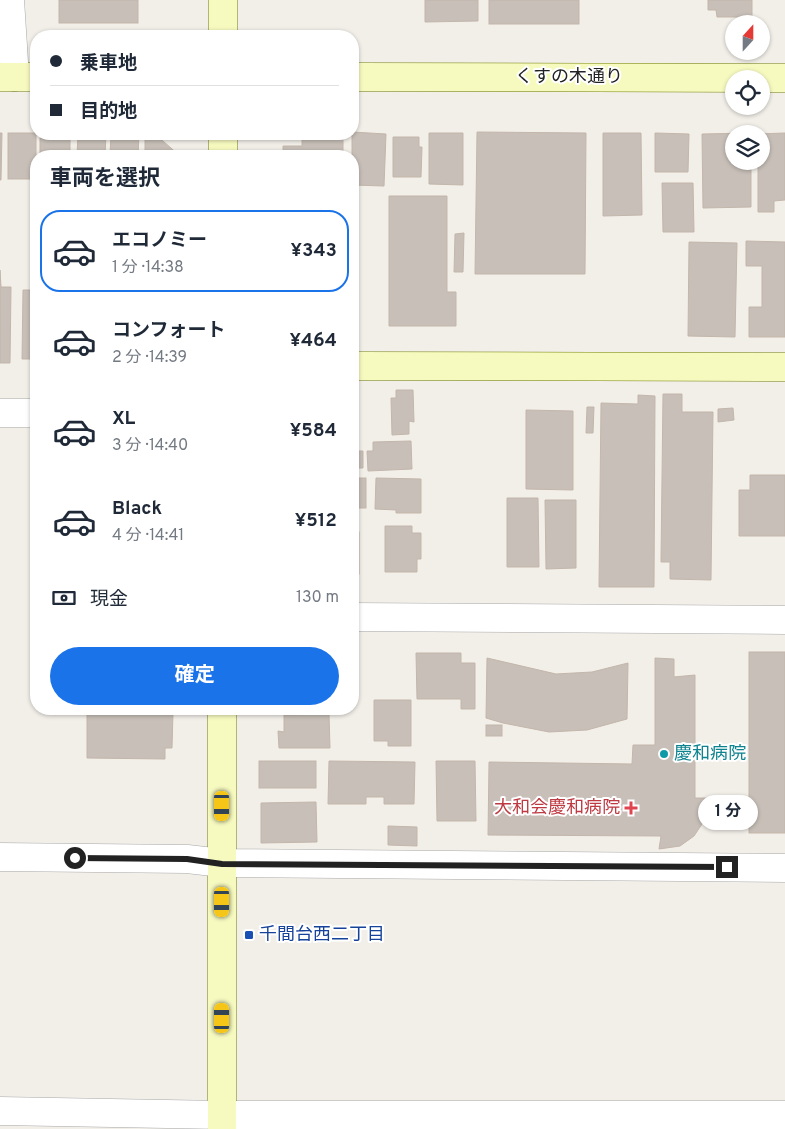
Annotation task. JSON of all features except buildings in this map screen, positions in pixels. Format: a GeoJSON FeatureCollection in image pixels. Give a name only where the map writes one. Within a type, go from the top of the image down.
{"type":"FeatureCollection","features":[{"type":"Feature","properties":{"kind":"street"},"geometry":{"type":"LineString","coordinates":[[10,0],[17,77]]}},
{"type":"Feature","properties":{"kind":"street"},"geometry":{"type":"LineString","coordinates":[[223,0],[223,30]]}},
{"type":"Feature","properties":{"kind":"street","name":"くすの木通り"},"geometry":{"type":"LineString","coordinates":[[359,77],[785,78]]}},
{"type":"Feature","properties":{"kind":"street"},"geometry":{"type":"LineString","coordinates":[[359,366],[785,367]]}},
{"type":"Feature","properties":{"kind":"street"},"geometry":{"type":"LineString","coordinates":[[0,413],[30,413]]}},
{"type":"Feature","properties":{"kind":"street"},"geometry":{"type":"LineString","coordinates":[[359,617],[785,620]]}},
{"type":"Feature","properties":{"kind":"street"},"geometry":{"type":"LineString","coordinates":[[222,715],[222,1122]]}},
{"type":"Feature","properties":{"kind":"street"},"geometry":{"type":"LineString","coordinates":[[0,857],[187,859],[222,864],[785,868]]}},
{"type":"Feature","properties":{"kind":"street"},"geometry":{"type":"LineString","coordinates":[[0,1111],[222,1122],[785,1115]]}},
{"type":"Feature","properties":{"kind":"place","name":"慶和病院"},"geometry":{"type":"Point","coordinates":[664,754]}},
{"type":"Feature","properties":{"kind":"place","name":"大和会慶和病院"},"geometry":{"type":"Point","coordinates":[631,808]}},
{"type":"Feature","properties":{"kind":"place","name":"千間台西二丁目"},"geometry":{"type":"Point","coordinates":[249,935]}},
{"type":"Feature","properties":{"kind":"route"},"geometry":{"type":"LineString","coordinates":[[75,858],[187,859],[222,864],[727,867]]}}]}
